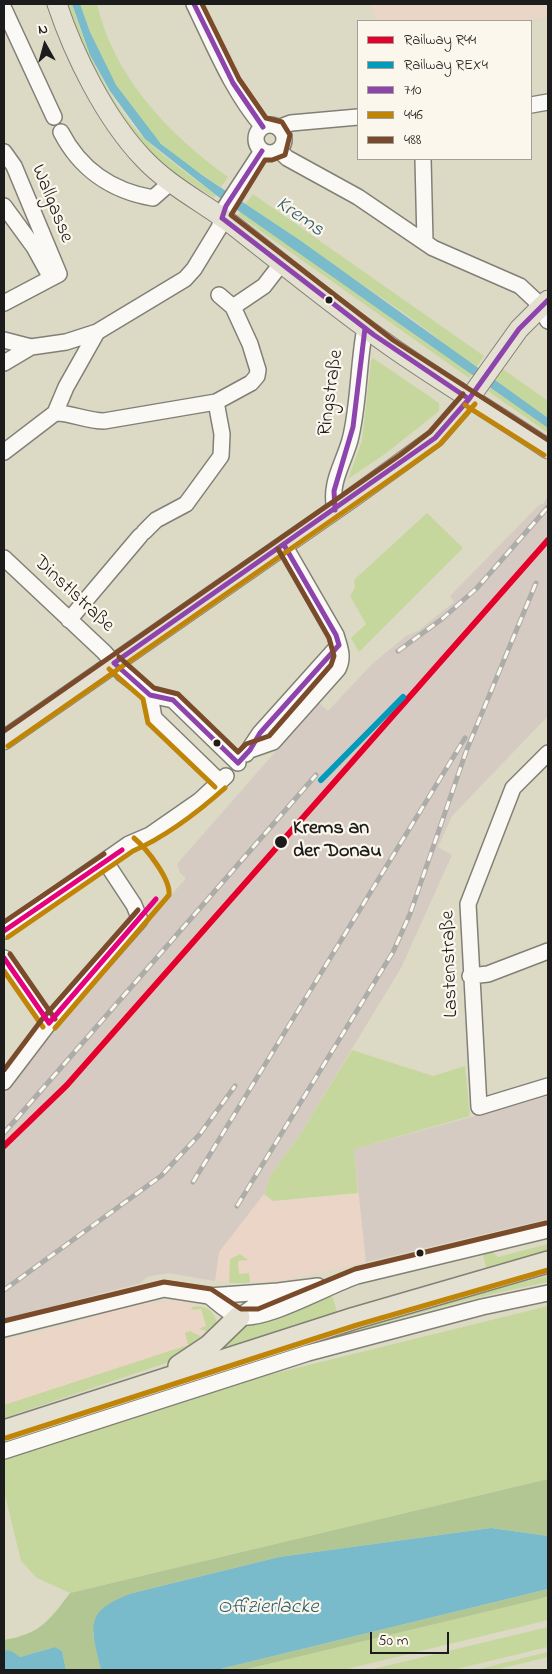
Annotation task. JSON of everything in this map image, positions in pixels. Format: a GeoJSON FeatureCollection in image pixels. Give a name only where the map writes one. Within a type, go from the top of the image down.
{"type":"FeatureCollection","features":[{"type":"Feature","properties":{"kind":"highway"},"geometry":{"type":"LineString","coordinates":[[4,1431],[355,1318],[547,1263]]}},
{"type":"Feature","properties":{"kind":"highway"},"geometry":{"type":"LineString","coordinates":[[151,1383],[209,1346],[239,1317]]}},
{"type":"Feature","properties":{"kind":"main road","name":"Ringstraße"},"geometry":{"type":"LineString","coordinates":[[57,4],[75,51],[124,135],[144,160],[170,183],[224,212],[281,264],[365,328]]}},
{"type":"Feature","properties":{"kind":"main road"},"geometry":{"type":"LineString","coordinates":[[4,740],[335,510],[435,438],[474,392],[501,352],[545,309]]}},
{"type":"Feature","properties":{"kind":"main road"},"geometry":{"type":"LineString","coordinates":[[365,328],[474,392],[548,449]]}},
{"type":"Feature","properties":{"kind":"street"},"geometry":{"type":"LineString","coordinates":[[184,4],[207,43],[218,53]]}},
{"type":"Feature","properties":{"kind":"street"},"geometry":{"type":"LineString","coordinates":[[194,4],[239,92],[263,126]]}},
{"type":"Feature","properties":{"kind":"street"},"geometry":{"type":"LineString","coordinates":[[4,9],[54,117]]}},
{"type":"Feature","properties":{"kind":"street"},"geometry":{"type":"LineString","coordinates":[[532,104],[548,102]]}},
{"type":"Feature","properties":{"kind":"street"},"geometry":{"type":"LineString","coordinates":[[279,150],[270,153],[262,151],[256,140],[259,130],[263,126],[269,125],[278,128],[291,123],[357,116]]}},
{"type":"Feature","properties":{"kind":"street"},"geometry":{"type":"LineString","coordinates":[[278,128],[283,136],[279,150]]}},
{"type":"Feature","properties":{"kind":"street"},"geometry":{"type":"LineString","coordinates":[[61,132],[79,160],[92,173],[123,190],[154,198],[170,183]]}},
{"type":"Feature","properties":{"kind":"street"},"geometry":{"type":"LineString","coordinates":[[279,150],[287,158],[358,197],[425,242],[520,286],[528,291],[545,309]]}},
{"type":"Feature","properties":{"kind":"street"},"geometry":{"type":"LineString","coordinates":[[5,362],[31,348],[66,342],[97,332],[185,279],[194,270],[219,228],[224,212],[262,151]]}},
{"type":"Feature","properties":{"kind":"street","name":"Wallgasse"},"geometry":{"type":"LineString","coordinates":[[4,152],[14,166],[55,276]]}},
{"type":"Feature","properties":{"kind":"street"},"geometry":{"type":"LineString","coordinates":[[423,160],[425,242]]}},
{"type":"Feature","properties":{"kind":"street"},"geometry":{"type":"LineString","coordinates":[[4,206],[55,276],[4,303]]}},
{"type":"Feature","properties":{"kind":"street"},"geometry":{"type":"LineString","coordinates":[[233,306],[264,286],[281,264]]}},
{"type":"Feature","properties":{"kind":"street"},"geometry":{"type":"LineString","coordinates":[[55,413],[91,421],[104,421],[216,402],[251,383],[257,376],[258,370],[250,344],[233,306],[219,295]]}},
{"type":"Feature","properties":{"kind":"street","name":"Ringstraße"},"geometry":{"type":"LineString","coordinates":[[335,510],[332,496],[333,484],[350,439],[365,328]]}},
{"type":"Feature","properties":{"kind":"street"},"geometry":{"type":"LineString","coordinates":[[4,452],[55,413],[66,387],[97,332]]}},
{"type":"Feature","properties":{"kind":"street"},"geometry":{"type":"LineString","coordinates":[[4,340],[31,348]]}},
{"type":"Feature","properties":{"kind":"street"},"geometry":{"type":"LineString","coordinates":[[69,620],[108,577],[142,534],[156,520],[186,504],[211,472],[221,456],[222,434],[216,402]]}},
{"type":"Feature","properties":{"kind":"street"},"geometry":{"type":"LineString","coordinates":[[4,931],[129,844],[150,835],[199,800],[250,750],[260,733],[339,645],[336,635],[284,545]]}},
{"type":"Feature","properties":{"kind":"street","name":"Dinstlstraße"},"geometry":{"type":"LineString","coordinates":[[4,558],[150,695]]}},
{"type":"Feature","properties":{"kind":"street"},"geometry":{"type":"LineString","coordinates":[[150,695],[173,700],[229,772],[154,718],[150,695]]}},
{"type":"Feature","properties":{"kind":"street","name":"Lastenstraße"},"geometry":{"type":"LineString","coordinates":[[548,753],[513,788],[468,904],[470,976],[479,1107],[548,1086]]}},
{"type":"Feature","properties":{"kind":"street"},"geometry":{"type":"LineString","coordinates":[[4,1082],[49,1023],[140,920],[134,905],[105,861]]}},
{"type":"Feature","properties":{"kind":"street"},"geometry":{"type":"LineString","coordinates":[[470,976],[488,974],[548,951]]}},
{"type":"Feature","properties":{"kind":"street"},"geometry":{"type":"LineString","coordinates":[[4,958],[49,1023]]}},
{"type":"Feature","properties":{"kind":"street"},"geometry":{"type":"LineString","coordinates":[[4,1329],[164,1289],[210,1296],[292,1290],[336,1283],[548,1230]]}},
{"type":"Feature","properties":{"kind":"street"},"geometry":{"type":"LineString","coordinates":[[210,1296],[226,1310],[239,1317],[252,1317],[268,1314],[336,1283]]}},
{"type":"Feature","properties":{"kind":"street"},"geometry":{"type":"LineString","coordinates":[[239,1317],[261,1303],[292,1290]]}},
{"type":"Feature","properties":{"kind":"street"},"geometry":{"type":"LineString","coordinates":[[4,1451],[308,1353],[482,1307],[548,1292]]}},
{"type":"Feature","properties":{"kind":"shaded area"},"geometry":{"type":"Polygon","coordinates":[[[371,4],[548,4],[548,17],[532,20],[378,20],[371,4]]]}},
{"type":"Feature","properties":{"kind":"shaded area"},"geometry":{"type":"Polygon","coordinates":[[[548,496],[548,716],[452,816],[438,847],[452,855],[401,968],[299,1136],[271,1175],[264,1194],[219,1252],[215,1281],[168,1273],[147,1277],[141,1283],[4,1319],[4,1095],[31,1058],[186,878],[180,873],[177,864],[312,710],[319,703],[328,711],[372,664],[406,636],[418,631],[454,602],[450,596],[539,505],[543,504],[548,496]]]}},
{"type":"Feature","properties":{"kind":"shaded area"},"geometry":{"type":"Polygon","coordinates":[[[548,1096],[548,1219],[366,1262],[354,1149],[548,1096]]]}},
{"type":"Feature","properties":{"kind":"shaded area"},"geometry":{"type":"Polygon","coordinates":[[[358,1193],[366,1262],[283,1281],[240,1283],[215,1281],[219,1252],[264,1194],[273,1201],[358,1193]]]}},
{"type":"Feature","properties":{"kind":"shaded area"},"geometry":{"type":"Polygon","coordinates":[[[149,1300],[153,1304],[166,1301],[182,1301],[180,1300],[202,1307],[197,1306],[193,1311],[201,1308],[207,1326],[200,1328],[210,1332],[204,1338],[190,1331],[185,1333],[189,1345],[4,1405],[4,1340],[62,1326],[149,1300]]]}},
{"type":"Feature","properties":{"kind":"green space"},"geometry":{"type":"Polygon","coordinates":[[[63,4],[72,4],[92,58],[111,95],[133,127],[180,168],[216,195],[214,198],[149,156],[104,91],[63,4]]]}},
{"type":"Feature","properties":{"kind":"green space"},"geometry":{"type":"Polygon","coordinates":[[[80,4],[97,4],[105,31],[116,56],[130,79],[146,102],[165,123],[228,177],[221,187],[169,150],[148,130],[135,114],[112,79],[103,61],[80,4]]]}},
{"type":"Feature","properties":{"kind":"green space"},"geometry":{"type":"Polygon","coordinates":[[[253,194],[484,356],[476,368],[411,318],[245,204],[253,194]]]}},
{"type":"Feature","properties":{"kind":"green space"},"geometry":{"type":"Polygon","coordinates":[[[241,211],[472,374],[469,378],[238,215],[241,211]]]}},
{"type":"Feature","properties":{"kind":"green space"},"geometry":{"type":"Polygon","coordinates":[[[373,358],[439,403],[439,411],[385,454],[348,479],[362,441],[371,361],[373,358]]]}},
{"type":"Feature","properties":{"kind":"green space"},"geometry":{"type":"Polygon","coordinates":[[[503,369],[548,401],[548,418],[495,381],[503,369]]]}},
{"type":"Feature","properties":{"kind":"green space"},"geometry":{"type":"Polygon","coordinates":[[[491,387],[548,428],[548,433],[488,391],[491,387]]]}},
{"type":"Feature","properties":{"kind":"green space"},"geometry":{"type":"Polygon","coordinates":[[[427,513],[463,548],[359,652],[351,638],[366,624],[350,596],[355,588],[354,580],[427,513]]]}},
{"type":"Feature","properties":{"kind":"green space"},"geometry":{"type":"Polygon","coordinates":[[[352,1050],[433,1076],[465,1066],[470,1116],[354,1149],[358,1193],[273,1201],[264,1194],[271,1175],[299,1136],[352,1050]]]}},
{"type":"Feature","properties":{"kind":"green space"},"geometry":{"type":"Polygon","coordinates":[[[548,1244],[548,1254],[487,1271],[482,1251],[490,1250],[498,1257],[548,1244]]]}},
{"type":"Feature","properties":{"kind":"green space"},"geometry":{"type":"Polygon","coordinates":[[[240,1254],[248,1260],[238,1261],[239,1274],[249,1273],[250,1283],[229,1283],[230,1259],[240,1254]]]}},
{"type":"Feature","properties":{"kind":"green space"},"geometry":{"type":"Polygon","coordinates":[[[548,1276],[548,1282],[461,1302],[375,1326],[4,1444],[4,1439],[342,1331],[411,1311],[548,1276]]]}},
{"type":"Feature","properties":{"kind":"green space"},"geometry":{"type":"Polygon","coordinates":[[[331,1292],[338,1315],[215,1353],[239,1325],[331,1292]]]}},
{"type":"Feature","properties":{"kind":"green space"},"geometry":{"type":"Polygon","coordinates":[[[197,1306],[211,1311],[215,1318],[217,1326],[210,1332],[199,1329],[206,1326],[201,1309],[191,1310],[192,1307],[197,1306]]]}},
{"type":"Feature","properties":{"kind":"green space"},"geometry":{"type":"Polygon","coordinates":[[[548,1306],[548,1479],[70,1593],[37,1578],[21,1561],[4,1491],[4,1457],[256,1378],[548,1306]]]}},
{"type":"Feature","properties":{"kind":"green space"},"geometry":{"type":"Polygon","coordinates":[[[190,1331],[204,1338],[175,1360],[4,1418],[4,1405],[188,1345],[185,1333],[190,1331]]]}},
{"type":"Feature","properties":{"kind":"green space"},"geometry":{"type":"Polygon","coordinates":[[[548,1479],[548,1536],[491,1528],[279,1557],[133,1593],[93,1633],[101,1670],[66,1670],[62,1651],[55,1647],[20,1657],[4,1650],[4,1640],[27,1634],[43,1625],[70,1593],[548,1479]]]}},
{"type":"Feature","properties":{"kind":"green space"},"geometry":{"type":"Polygon","coordinates":[[[548,1589],[548,1596],[539,1599],[243,1670],[216,1670],[548,1589]]]}},
{"type":"Feature","properties":{"kind":"green space"},"geometry":{"type":"Polygon","coordinates":[[[548,1596],[548,1620],[343,1670],[243,1670],[548,1596]]]}},
{"type":"Feature","properties":{"kind":"green space"},"geometry":{"type":"Polygon","coordinates":[[[548,1627],[548,1647],[452,1670],[369,1670],[548,1627]]]}},
{"type":"Feature","properties":{"kind":"green space"},"geometry":{"type":"Polygon","coordinates":[[[548,1652],[548,1657],[495,1670],[475,1670],[548,1652]]]}},
{"type":"Feature","properties":{"kind":"water","name":"Krems"},"geometry":{"type":"Polygon","coordinates":[[[72,4],[80,4],[90,32],[116,85],[161,144],[202,175],[301,241],[548,418],[548,428],[216,195],[145,139],[110,91],[90,55],[72,4]]]}},
{"type":"Feature","properties":{"kind":"water","name":"Offizierlacke"},"geometry":{"type":"Polygon","coordinates":[[[491,1528],[548,1536],[548,1589],[216,1670],[101,1670],[95,1642],[94,1621],[98,1613],[106,1606],[133,1593],[279,1557],[491,1528]]]}},
{"type":"Feature","properties":{"kind":"water"},"geometry":{"type":"Polygon","coordinates":[[[55,1647],[62,1651],[66,1670],[4,1670],[4,1650],[11,1651],[20,1657],[55,1647]]]}},
{"type":"Feature","properties":{"kind":"railway"},"geometry":{"type":"LineString","coordinates":[[398,651],[442,619],[477,588],[548,507]]}},
{"type":"Feature","properties":{"kind":"railway"},"geometry":{"type":"LineString","coordinates":[[237,1206],[393,952],[410,914],[467,749],[536,583]]}},
{"type":"Feature","properties":{"kind":"railway"},"geometry":{"type":"LineString","coordinates":[[193,1182],[465,738]]}},
{"type":"Feature","properties":{"kind":"railway"},"geometry":{"type":"LineString","coordinates":[[4,1133],[316,775]]}},
{"type":"Feature","properties":{"kind":"railway"},"geometry":{"type":"LineString","coordinates":[[4,1290],[161,1176],[200,1134],[235,1086]]}},
{"type":"Feature","properties":{"kind":"rail line","name":"R44"},"geometry":{"type":"LineString","coordinates":[[4,1146],[67,1085],[548,540]]}},
{"type":"Feature","properties":{"kind":"rail line","name":"REX4"},"geometry":{"type":"LineString","coordinates":[[321,780],[403,697]]}},
{"type":"Feature","properties":{"kind":"transit line","name":"710"},"geometry":{"type":"LineString","coordinates":[[194,4],[233,83],[263,127]]}},
{"type":"Feature","properties":{"kind":"transit line","name":"488"},"geometry":{"type":"LineString","coordinates":[[202,4],[239,79],[266,118],[282,122],[290,135],[285,155],[272,160],[265,160],[231,215],[393,340],[548,440]]}},
{"type":"Feature","properties":{"kind":"transit line","name":"710"},"geometry":{"type":"LineString","coordinates":[[222,218],[226,206],[262,151]]}},
{"type":"Feature","properties":{"kind":"transit line","name":"710"},"geometry":{"type":"LineString","coordinates":[[222,218],[374,335],[469,399]]}},
{"type":"Feature","properties":{"kind":"transit line","name":"710"},"geometry":{"type":"LineString","coordinates":[[114,663],[435,438],[469,399],[519,329],[548,300]]}},
{"type":"Feature","properties":{"kind":"transit line","name":"710"},"geometry":{"type":"LineString","coordinates":[[335,510],[334,491],[353,427],[365,328]]}},
{"type":"Feature","properties":{"kind":"transit line","name":"488"},"geometry":{"type":"LineString","coordinates":[[4,731],[400,455],[430,432],[463,394]]}},
{"type":"Feature","properties":{"kind":"transit line","name":"446"},"geometry":{"type":"LineString","coordinates":[[8,746],[440,444],[475,404]]}},
{"type":"Feature","properties":{"kind":"transit line","name":"446"},"geometry":{"type":"LineString","coordinates":[[465,405],[544,455]]}},
{"type":"Feature","properties":{"kind":"transit line","name":"710"},"geometry":{"type":"LineString","coordinates":[[284,545],[336,635],[339,645]]}},
{"type":"Feature","properties":{"kind":"transit line","name":"488"},"geometry":{"type":"LineString","coordinates":[[119,657],[154,688],[178,694],[238,752],[246,744],[269,736],[331,665],[334,656],[329,638],[278,549]]}},
{"type":"Feature","properties":{"kind":"transit line","name":"710"},"geometry":{"type":"LineString","coordinates":[[238,763],[250,750],[260,733],[339,645]]}},
{"type":"Feature","properties":{"kind":"transit line","name":"710"},"geometry":{"type":"LineString","coordinates":[[114,663],[150,695],[173,700],[238,763]]}},
{"type":"Feature","properties":{"kind":"transit line","name":"446"},"geometry":{"type":"LineString","coordinates":[[109,669],[143,699],[148,723],[215,787]]}},
{"type":"Feature","properties":{"kind":"transit line","name":"446"},"geometry":{"type":"LineString","coordinates":[[8,937],[133,851],[181,823],[225,788]]}},
{"type":"Feature","properties":{"kind":"transit line","name":"446"},"geometry":{"type":"LineString","coordinates":[[55,1028],[169,895],[169,888],[162,873],[151,856],[134,838]]}},
{"type":"Feature","properties":{"kind":"transit line"},"geometry":{"type":"LineString","coordinates":[[4,931],[122,850]]}},
{"type":"Feature","properties":{"kind":"transit line","name":"488"},"geometry":{"type":"LineString","coordinates":[[4,922],[104,854]]}},
{"type":"Feature","properties":{"kind":"transit line"},"geometry":{"type":"LineString","coordinates":[[49,1023],[156,899]]}},
{"type":"Feature","properties":{"kind":"transit line","name":"488"},"geometry":{"type":"LineString","coordinates":[[4,1070],[43,1018],[138,910]]}},
{"type":"Feature","properties":{"kind":"transit line","name":"488"},"geometry":{"type":"LineString","coordinates":[[10,954],[55,1019]]}},
{"type":"Feature","properties":{"kind":"transit line"},"geometry":{"type":"LineString","coordinates":[[4,958],[49,1023]]}},
{"type":"Feature","properties":{"kind":"transit line","name":"446"},"geometry":{"type":"LineString","coordinates":[[4,971],[43,1027]]}},
{"type":"Feature","properties":{"kind":"transit line","name":"488"},"geometry":{"type":"LineString","coordinates":[[4,1321],[164,1282],[211,1289],[241,1309],[258,1309],[355,1269],[546,1223]]}},
{"type":"Feature","properties":{"kind":"transit line","name":"446"},"geometry":{"type":"LineString","coordinates":[[6,1438],[357,1325],[548,1270]]}},
{"type":"Feature","properties":{"kind":"place","name":"Krems an der Donau"},"geometry":{"type":"Point","coordinates":[281,842]}}]}
